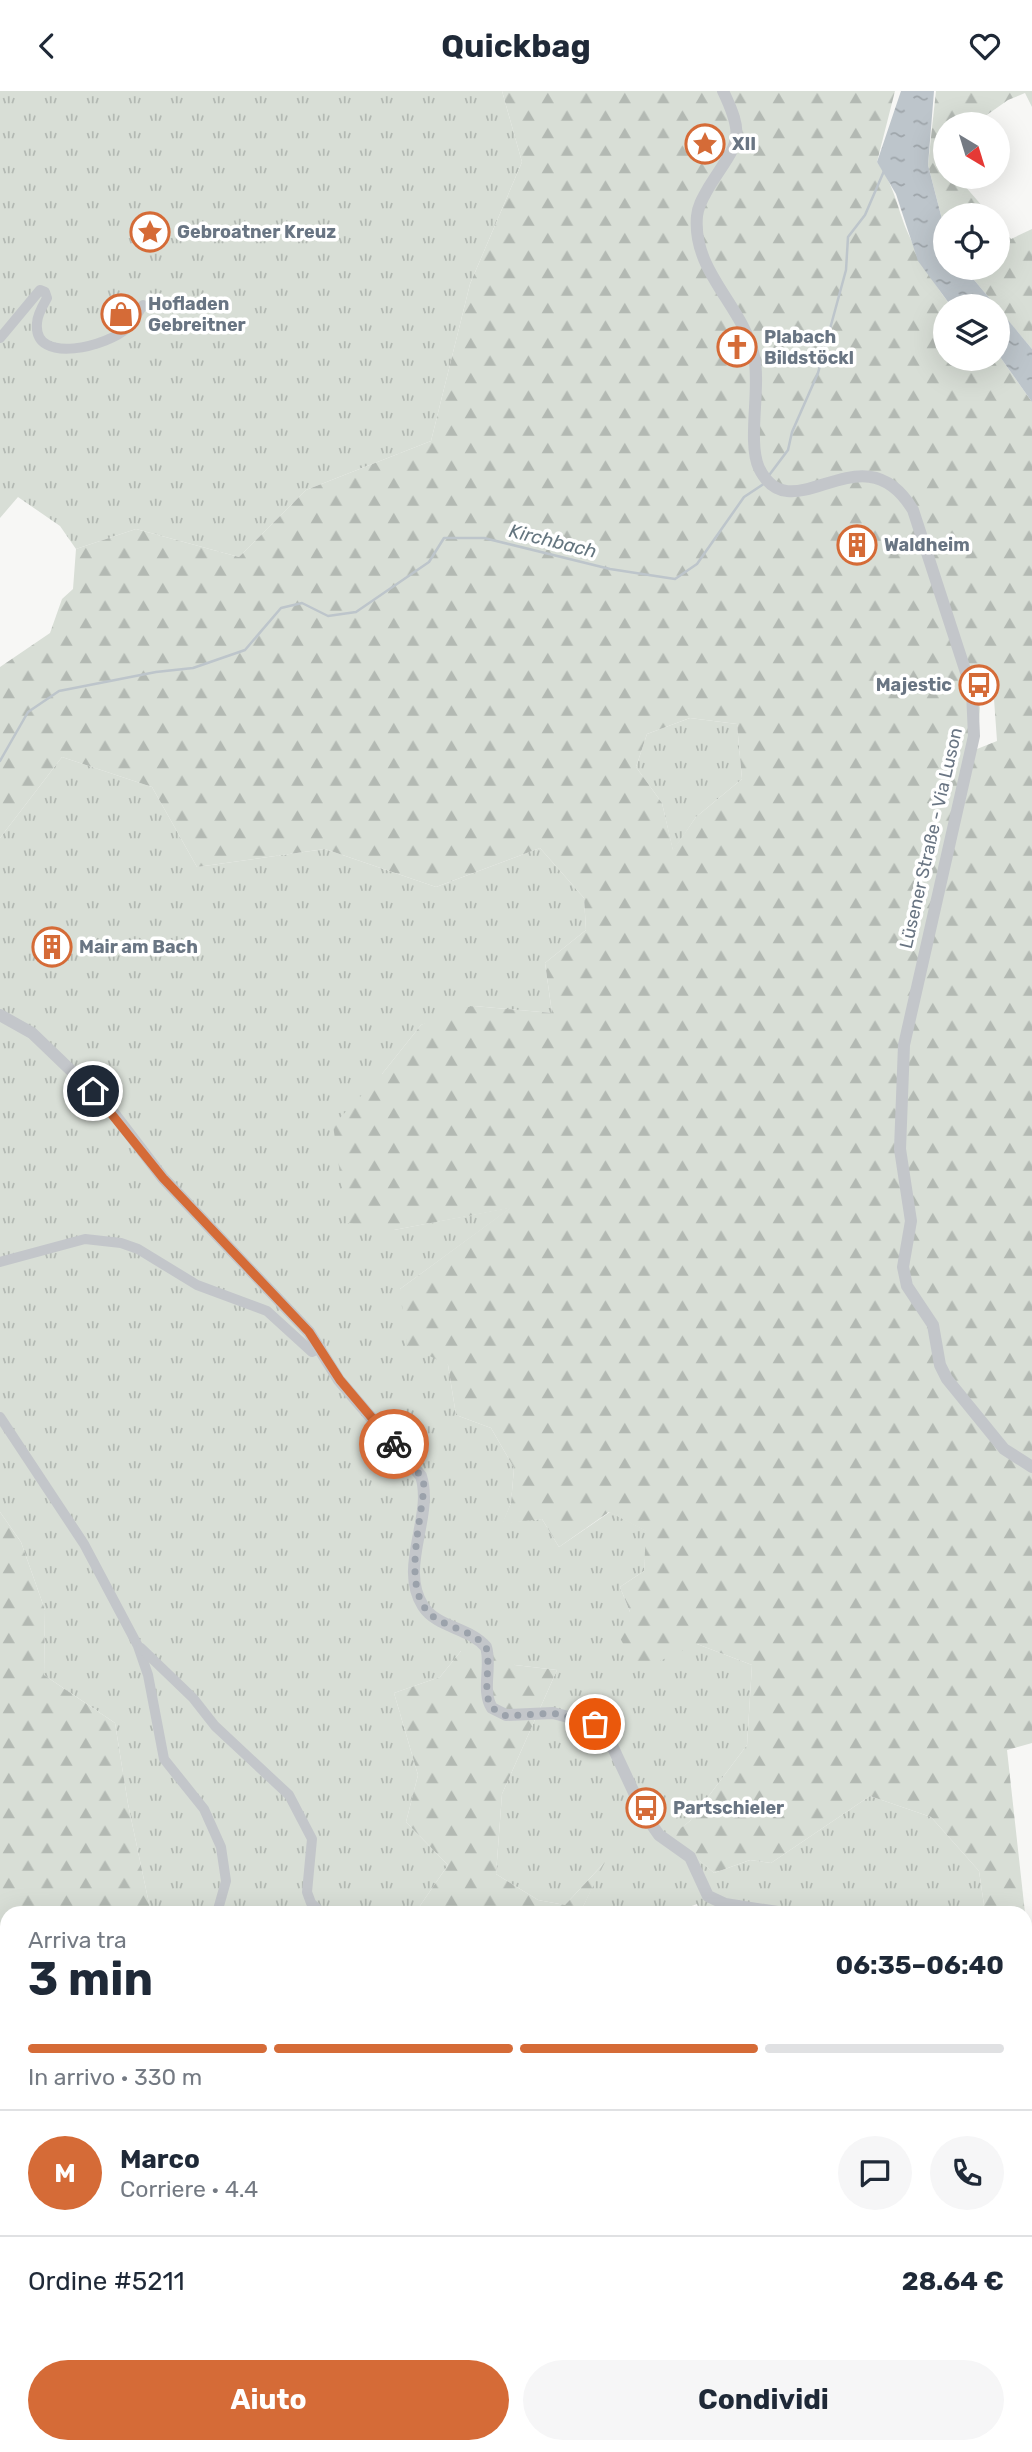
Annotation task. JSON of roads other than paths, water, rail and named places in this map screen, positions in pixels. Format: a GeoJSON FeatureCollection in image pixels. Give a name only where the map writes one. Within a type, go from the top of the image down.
{"type":"FeatureCollection","features":[{"type":"Feature","properties":{"kind":"street","name":"Lüsener Straße - Via Luson"},"geometry":{"type":"LineString","coordinates":[[723,91],[737,120],[737,139],[699,206],[697,242],[701,257],[743,329],[754,357],[755,451],[760,469],[768,480],[790,492],[810,491],[854,475],[872,475],[902,495],[913,510],[972,691],[974,736],[904,1045],[900,1149],[911,1221],[903,1267],[907,1286],[933,1325],[940,1365],[947,1379],[1004,1449],[1032,1467]]}},
{"type":"Feature","properties":{"kind":"street"},"geometry":{"type":"LineString","coordinates":[[0,338],[40,290],[45,292],[47,298],[37,323],[38,330],[44,341],[68,350],[87,348],[120,334],[143,305]]}},
{"type":"Feature","properties":{"kind":"street"},"geometry":{"type":"LineString","coordinates":[[2,1016],[32,1033],[108,1106],[163,1178],[309,1332],[352,1396],[421,1476],[424,1494],[415,1569],[418,1596],[435,1618],[472,1634],[486,1647],[490,1668],[487,1693],[492,1708],[506,1716],[553,1713],[595,1724],[608,1739],[628,1787],[659,1835],[690,1857],[708,1896],[725,1904],[738,1906]]}},
{"type":"Feature","properties":{"kind":"street"},"geometry":{"type":"LineString","coordinates":[[0,1262],[86,1239],[121,1243],[138,1249],[197,1285],[267,1311],[312,1352],[321,1348]]}},
{"type":"Feature","properties":{"kind":"street"},"geometry":{"type":"LineString","coordinates":[[0,1417],[84,1545],[138,1646],[148,1675],[164,1759],[204,1809],[220,1847],[226,1881],[219,1906]]}},
{"type":"Feature","properties":{"kind":"street"},"geometry":{"type":"LineString","coordinates":[[138,1646],[193,1698],[215,1726],[289,1795],[312,1839],[307,1892],[314,1906]]}},
{"type":"Feature","properties":{"kind":"water"},"geometry":{"type":"Polygon","coordinates":[[[901,91],[934,91],[928,165],[938,203],[933,203],[933,280],[974,280],[986,294],[942,294],[918,261],[896,194],[877,162],[901,91]]]}},
{"type":"Feature","properties":{"kind":"water"},"geometry":{"type":"Polygon","coordinates":[[[1010,322],[1032,349],[1032,402],[1010,371],[1010,322]]]}},
{"type":"Feature","properties":{"kind":"waterway","name":"Kirchbach"},"geometry":{"type":"LineString","coordinates":[[770,474],[788,450],[792,432],[818,373],[846,270],[848,237],[865,215],[884,171]]}},
{"type":"Feature","properties":{"kind":"waterway","name":"Kirchbach"},"geometry":{"type":"LineString","coordinates":[[0,761],[28,712],[59,691],[156,672],[193,668],[245,650],[281,608],[302,603],[328,616],[356,612],[429,562],[444,538],[484,538],[610,569],[675,579],[697,564],[744,497],[765,483]]}},
{"type":"Feature","properties":{"kind":"place","name":"XII"},"geometry":{"type":"Point","coordinates":[705,144]}},
{"type":"Feature","properties":{"kind":"place","name":"Gebroatner Kreuz"},"geometry":{"type":"Point","coordinates":[150,232]}},
{"type":"Feature","properties":{"kind":"place","name":"Hofladen Gebreitner"},"geometry":{"type":"Point","coordinates":[121,314]}},
{"type":"Feature","properties":{"kind":"place","name":"Plabach Bildstöckl"},"geometry":{"type":"Point","coordinates":[737,347]}},
{"type":"Feature","properties":{"kind":"place","name":"Waldheim"},"geometry":{"type":"Point","coordinates":[857,545]}},
{"type":"Feature","properties":{"kind":"place","name":"Majestic"},"geometry":{"type":"Point","coordinates":[979,685]}},
{"type":"Feature","properties":{"kind":"place","name":"Mair am Bach"},"geometry":{"type":"Point","coordinates":[52,947]}},
{"type":"Feature","properties":{"kind":"place","name":"Partschieler"},"geometry":{"type":"Point","coordinates":[646,1808]}}]}
